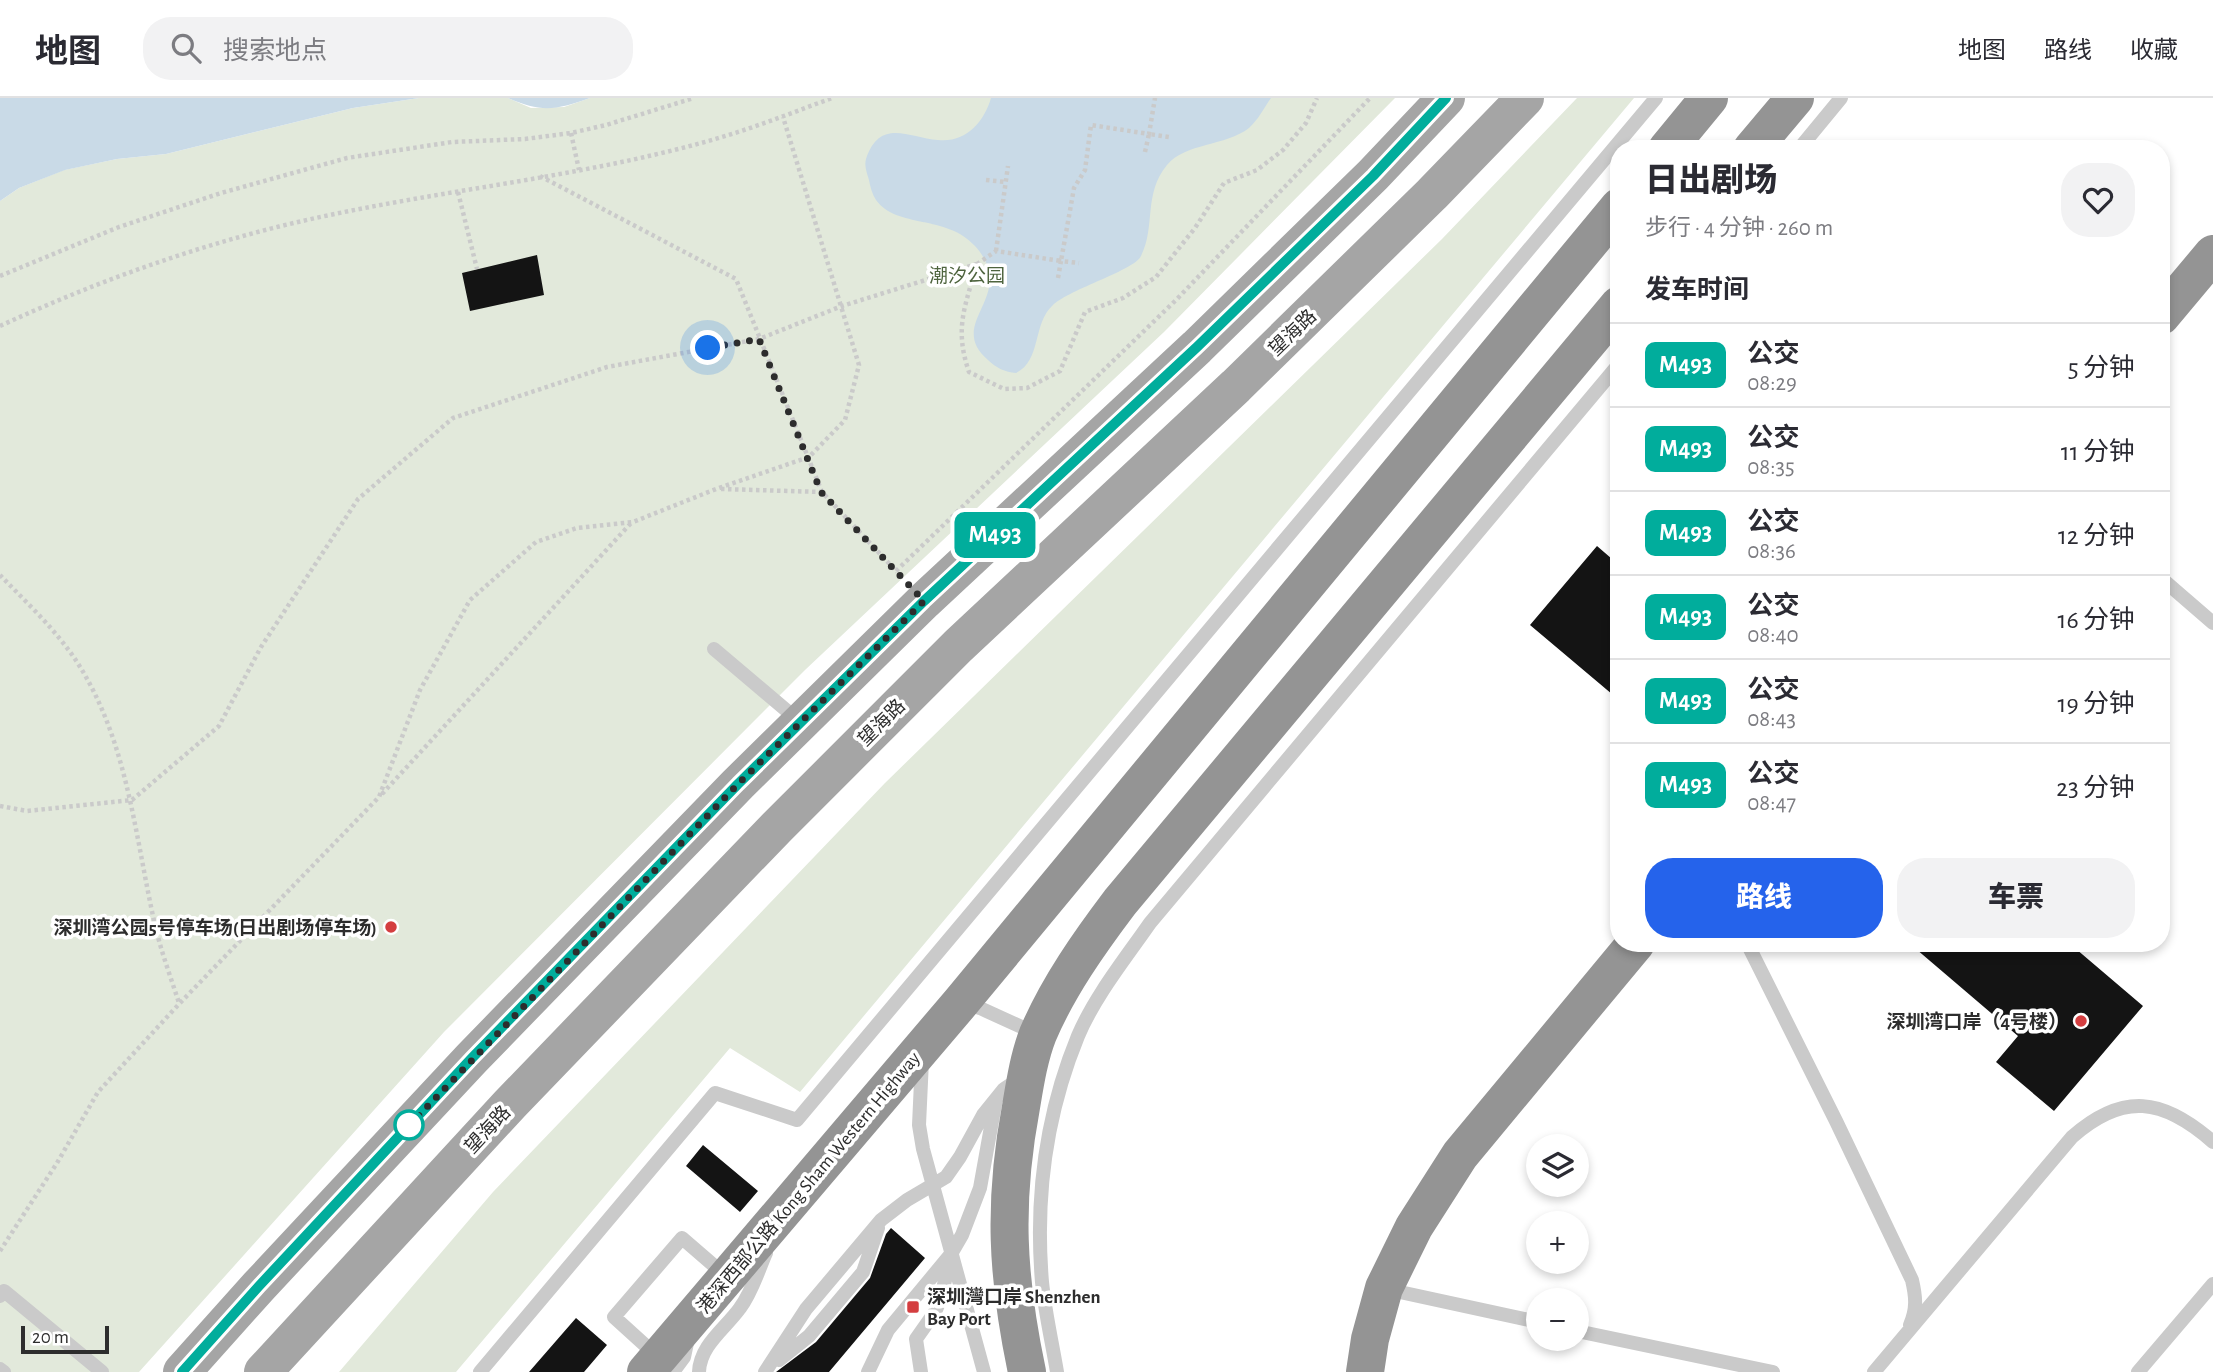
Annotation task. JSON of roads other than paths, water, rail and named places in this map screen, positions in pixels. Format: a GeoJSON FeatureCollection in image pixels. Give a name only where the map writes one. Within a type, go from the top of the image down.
{"type":"FeatureCollection","features":[{"type":"Feature","properties":{"kind":"highway"},"geometry":{"type":"LineString","coordinates":[[1674,140],[1709,98]]}},
{"type":"Feature","properties":{"kind":"highway"},"geometry":{"type":"LineString","coordinates":[[1760,140],[1795,98]]}},
{"type":"Feature","properties":{"kind":"highway","name":"港深西部公路 Kong Sham Western Highway"},"geometry":{"type":"LineString","coordinates":[[659,1367],[693,1317],[961,1002],[1610,218]]}},
{"type":"Feature","properties":{"kind":"highway"},"geometry":{"type":"LineString","coordinates":[[2170,305],[2213,254]]}},
{"type":"Feature","properties":{"kind":"highway"},"geometry":{"type":"LineString","coordinates":[[1027,1372],[1013,1298],[1009,1214],[1011,1168],[1027,1073],[1038,1034],[1089,943],[1120,902],[1610,316]]}},
{"type":"Feature","properties":{"kind":"highway"},"geometry":{"type":"LineString","coordinates":[[1365,1372],[1370,1339],[1384,1288],[1414,1227],[1460,1156],[1629,952]]}},
{"type":"Feature","properties":{"kind":"main road"},"geometry":{"type":"LineString","coordinates":[[182,1372],[472,1058],[800,722],[924,601],[1197,347],[1373,176],[1446,98]]}},
{"type":"Feature","properties":{"kind":"main road","name":"望海路"},"geometry":{"type":"LineString","coordinates":[[263,1372],[510,1104],[786,818],[958,646],[1256,367],[1432,194],[1525,98]]}},
{"type":"Feature","properties":{"kind":"lane"},"geometry":{"type":"LineString","coordinates":[[1621,140],[1656,98]]}},
{"type":"Feature","properties":{"kind":"lane"},"geometry":{"type":"LineString","coordinates":[[1806,140],[1841,98]]}},
{"type":"Feature","properties":{"kind":"lane"},"geometry":{"type":"LineString","coordinates":[[480,1372],[715,1093],[797,1120],[1610,153]]}},
{"type":"Feature","properties":{"kind":"lane"},"geometry":{"type":"LineString","coordinates":[[1057,1372],[1042,1285],[1039,1227],[1041,1191],[1043,1167],[1056,1104],[1079,1035],[1109,982],[1150,923],[1610,375]]}},
{"type":"Feature","properties":{"kind":"lane"},"geometry":{"type":"LineString","coordinates":[[2170,586],[2213,623]]}},
{"type":"Feature","properties":{"kind":"lane"},"geometry":{"type":"LineString","coordinates":[[714,649],[800,722]]}},
{"type":"Feature","properties":{"kind":"lane"},"geometry":{"type":"LineString","coordinates":[[1751,952],[1912,1280],[1916,1312],[1908,1331]]}},
{"type":"Feature","properties":{"kind":"lane"},"geometry":{"type":"LineString","coordinates":[[961,1002],[1038,1034]]}},
{"type":"Feature","properties":{"kind":"lane"},"geometry":{"type":"LineString","coordinates":[[923,1047],[919,1125],[923,1149],[984,1372]]}},
{"type":"Feature","properties":{"kind":"lane"},"geometry":{"type":"LineString","coordinates":[[767,1369],[806,1309],[881,1220],[907,1200],[934,1185],[953,1167],[983,1115],[1004,1089],[1027,1073]]}},
{"type":"Feature","properties":{"kind":"lane"},"geometry":{"type":"LineString","coordinates":[[868,1372],[888,1330],[951,1254],[971,1216],[980,1188],[997,1098]]}},
{"type":"Feature","properties":{"kind":"lane"},"geometry":{"type":"LineString","coordinates":[[1874,1372],[2073,1137],[2101,1115],[2137,1105],[2153,1106],[2193,1126],[2213,1142]]}},
{"type":"Feature","properties":{"kind":"lane"},"geometry":{"type":"LineString","coordinates":[[699,1372],[699,1362],[707,1346],[749,1295],[784,1210]]}},
{"type":"Feature","properties":{"kind":"lane"},"geometry":{"type":"LineString","coordinates":[[767,1369],[809,1336],[863,1272],[881,1220]]}},
{"type":"Feature","properties":{"kind":"lane"},"geometry":{"type":"LineString","coordinates":[[659,1367],[614,1317],[682,1238],[727,1277]]}},
{"type":"Feature","properties":{"kind":"lane"},"geometry":{"type":"LineString","coordinates":[[921,1372],[916,1339],[935,1312],[941,1298],[951,1254]]}},
{"type":"Feature","properties":{"kind":"lane"},"geometry":{"type":"LineString","coordinates":[[2138,1372],[2213,1284]]}},
{"type":"Feature","properties":{"kind":"lane"},"geometry":{"type":"LineString","coordinates":[[1384,1288],[1526,1319]]}},
{"type":"Feature","properties":{"kind":"lane"},"geometry":{"type":"LineString","coordinates":[[0,1296],[4,1291],[102,1372]]}},
{"type":"Feature","properties":{"kind":"lane"},"geometry":{"type":"LineString","coordinates":[[1589,1334],[1773,1372]]}},
{"type":"Feature","properties":{"kind":"water"},"geometry":{"type":"Polygon","coordinates":[[[0,98],[419,98],[353,108],[166,154],[117,159],[65,170],[19,188],[0,201],[0,98]]]}},
{"type":"Feature","properties":{"kind":"water"},"geometry":{"type":"Polygon","coordinates":[[[508,98],[590,98],[558,107],[540,108],[508,98]]]}},
{"type":"Feature","properties":{"kind":"water","name":"潮汐公园"},"geometry":{"type":"Polygon","coordinates":[[[991,98],[1271,98],[1258,118],[1240,134],[1184,152],[1167,165],[1155,187],[1148,233],[1141,256],[1127,267],[1053,305],[1042,322],[1030,360],[1016,373],[1004,371],[994,365],[977,346],[974,333],[976,320],[990,280],[987,264],[975,246],[950,229],[896,215],[885,209],[873,195],[866,167],[866,159],[879,138],[896,133],[938,140],[957,138],[979,123],[991,98]]]}},
{"type":"Feature","properties":{"kind":"place","name":"深圳湾公园5号停车场(日出剧场停车场)"},"geometry":{"type":"Point","coordinates":[391,927]}},
{"type":"Feature","properties":{"kind":"place","name":"深圳湾口岸（4号楼）"},"geometry":{"type":"Point","coordinates":[2081,1021]}},
{"type":"Feature","properties":{"kind":"place","name":"深圳灣口岸 Shenzhen Bay Port"},"geometry":{"type":"Point","coordinates":[913,1307]}}]}
